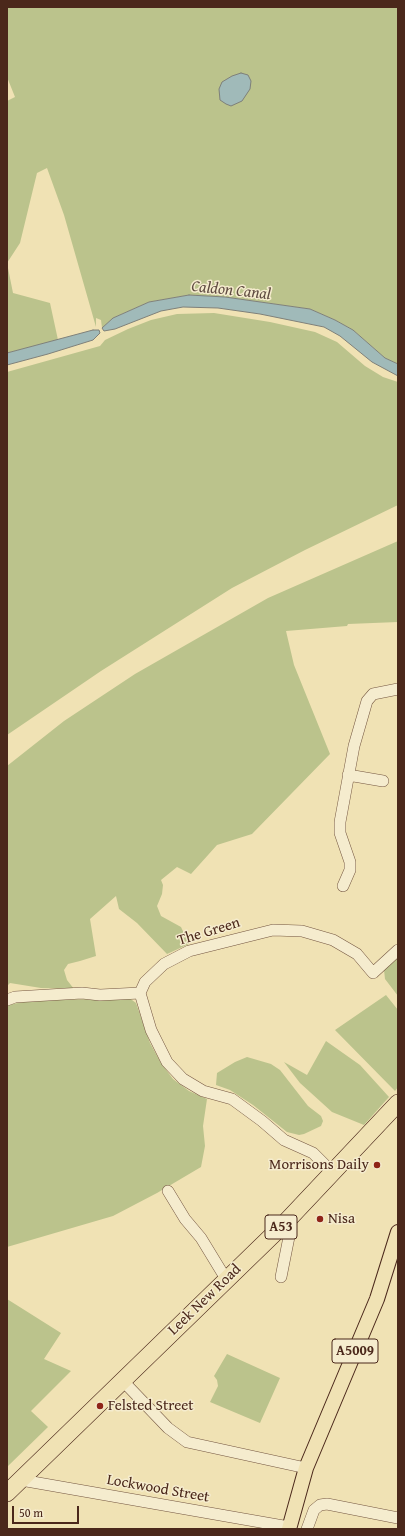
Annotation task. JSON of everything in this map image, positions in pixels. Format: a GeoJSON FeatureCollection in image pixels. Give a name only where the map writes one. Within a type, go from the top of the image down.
{"type":"FeatureCollection","features":[{"type":"Feature","properties":{"kind":"highway","name":"Leek New Road"},"geometry":{"type":"LineString","coordinates":[[7,1493],[283,1225],[398,1103]]}},
{"type":"Feature","properties":{"kind":"main road","name":"A5009"},"geometry":{"type":"LineString","coordinates":[[290,1524],[306,1468],[377,1300],[398,1235]]}},
{"type":"Feature","properties":{"kind":"street"},"geometry":{"type":"LineString","coordinates":[[343,886],[350,870],[348,855],[340,833],[340,822],[354,746],[367,701],[373,694],[398,689]]}},
{"type":"Feature","properties":{"kind":"street"},"geometry":{"type":"LineString","coordinates":[[348,775],[383,781]]}},
{"type":"Feature","properties":{"kind":"street","name":"The Green"},"geometry":{"type":"LineString","coordinates":[[140,993],[145,982],[164,964],[189,951],[273,930],[302,931],[333,940],[357,954],[373,973],[398,950]]}},
{"type":"Feature","properties":{"kind":"street"},"geometry":{"type":"LineString","coordinates":[[7,1000],[15,997],[74,993],[100,995],[140,993],[150,1030],[167,1062],[183,1079],[203,1091],[232,1099],[262,1121],[284,1140],[313,1153],[332,1172]]}},
{"type":"Feature","properties":{"kind":"street"},"geometry":{"type":"LineString","coordinates":[[173,1194],[185,1219],[202,1238],[226,1280]]}},
{"type":"Feature","properties":{"kind":"street"},"geometry":{"type":"LineString","coordinates":[[282,1277],[290,1232],[283,1225]]}},
{"type":"Feature","properties":{"kind":"street"},"geometry":{"type":"LineString","coordinates":[[122,1380],[168,1428],[187,1442],[306,1468]]}},
{"type":"Feature","properties":{"kind":"street","name":"Lockwood Street"},"geometry":{"type":"LineString","coordinates":[[21,1480],[290,1524],[308,1525]]}},
{"type":"Feature","properties":{"kind":"street"},"geometry":{"type":"LineString","coordinates":[[308,1525],[314,1510],[320,1505],[328,1504],[398,1518]]}},
{"type":"Feature","properties":{"kind":"green space"},"geometry":{"type":"Polygon","coordinates":[[[7,7],[398,7],[398,364],[385,358],[353,330],[310,309],[225,297],[189,295],[149,302],[113,318],[102,328],[101,320],[96,318],[96,327],[64,215],[47,168],[37,173],[20,243],[7,263],[7,101],[15,97],[7,77],[7,7]]]}},
{"type":"Feature","properties":{"kind":"green space"},"geometry":{"type":"Polygon","coordinates":[[[7,263],[13,293],[50,303],[58,340],[7,353],[7,263]]]}},
{"type":"Feature","properties":{"kind":"green space"},"geometry":{"type":"Polygon","coordinates":[[[214,313],[270,322],[315,332],[337,342],[365,366],[383,377],[398,382],[398,505],[305,550],[232,588],[101,671],[7,735],[7,372],[100,346],[105,340],[151,320],[177,314],[214,313]]]}},
{"type":"Feature","properties":{"kind":"green space"},"geometry":{"type":"Polygon","coordinates":[[[398,541],[398,622],[348,624],[347,626],[286,631],[294,665],[330,754],[252,834],[217,845],[191,874],[177,867],[161,880],[163,885],[162,894],[157,906],[161,916],[181,927],[189,944],[167,954],[137,923],[119,909],[116,896],[90,919],[96,956],[68,964],[64,970],[67,980],[74,989],[41,988],[10,983],[7,986],[7,766],[64,721],[135,674],[268,598],[398,541]]]}},
{"type":"Feature","properties":{"kind":"green space"},"geometry":{"type":"Polygon","coordinates":[[[398,952],[398,996],[385,979],[384,970],[398,952]]]}},
{"type":"Feature","properties":{"kind":"green space"},"geometry":{"type":"Polygon","coordinates":[[[386,995],[398,1010],[398,1087],[395,1091],[335,1030],[386,995]]]}},
{"type":"Feature","properties":{"kind":"green space"},"geometry":{"type":"Polygon","coordinates":[[[128,997],[136,1003],[150,1043],[161,1063],[173,1079],[189,1091],[207,1099],[203,1126],[205,1146],[201,1167],[157,1193],[113,1216],[7,1247],[7,1005],[34,1000],[105,999],[128,997]]]}},
{"type":"Feature","properties":{"kind":"green space"},"geometry":{"type":"Polygon","coordinates":[[[326,1041],[360,1065],[389,1097],[364,1125],[332,1112],[300,1083],[284,1062],[307,1075],[326,1041]]]}},
{"type":"Feature","properties":{"kind":"green space"},"geometry":{"type":"Polygon","coordinates":[[[247,1057],[271,1064],[280,1070],[308,1106],[321,1116],[323,1121],[321,1126],[299,1135],[287,1132],[253,1105],[230,1090],[216,1085],[217,1073],[235,1062],[247,1057]]]}},
{"type":"Feature","properties":{"kind":"green space"},"geometry":{"type":"Polygon","coordinates":[[[7,1299],[61,1333],[44,1359],[71,1371],[31,1411],[48,1427],[7,1467],[7,1299]]]}},
{"type":"Feature","properties":{"kind":"green space"},"geometry":{"type":"Polygon","coordinates":[[[227,1354],[280,1378],[260,1423],[210,1402],[218,1386],[217,1380],[214,1376],[227,1354]]]}},
{"type":"Feature","properties":{"kind":"water"},"geometry":{"type":"Polygon","coordinates":[[[241,73],[248,75],[251,81],[250,89],[242,101],[231,106],[220,100],[219,89],[222,82],[241,73]]]}},
{"type":"Feature","properties":{"kind":"water"},"geometry":{"type":"Polygon","coordinates":[[[189,295],[225,297],[310,309],[353,330],[385,358],[398,364],[398,376],[372,362],[340,336],[324,327],[260,314],[218,308],[183,307],[161,311],[115,329],[104,331],[102,328],[113,318],[149,302],[189,295]]]}},
{"type":"Feature","properties":{"kind":"water"},"geometry":{"type":"Polygon","coordinates":[[[93,330],[99,330],[100,333],[93,340],[7,365],[7,353],[93,330]]]}},
{"type":"Feature","properties":{"kind":"place","name":"Morrisons Daily"},"geometry":{"type":"Point","coordinates":[377,1165]}},
{"type":"Feature","properties":{"kind":"place","name":"Nisa"},"geometry":{"type":"Point","coordinates":[320,1219]}},
{"type":"Feature","properties":{"kind":"place","name":"Felsted Street"},"geometry":{"type":"Point","coordinates":[100,1406]}},
{"type":"Feature","properties":{"kind":"water label","name":"Caldon Canal"},"geometry":{"type":"Point","coordinates":[231,291]}}]}
